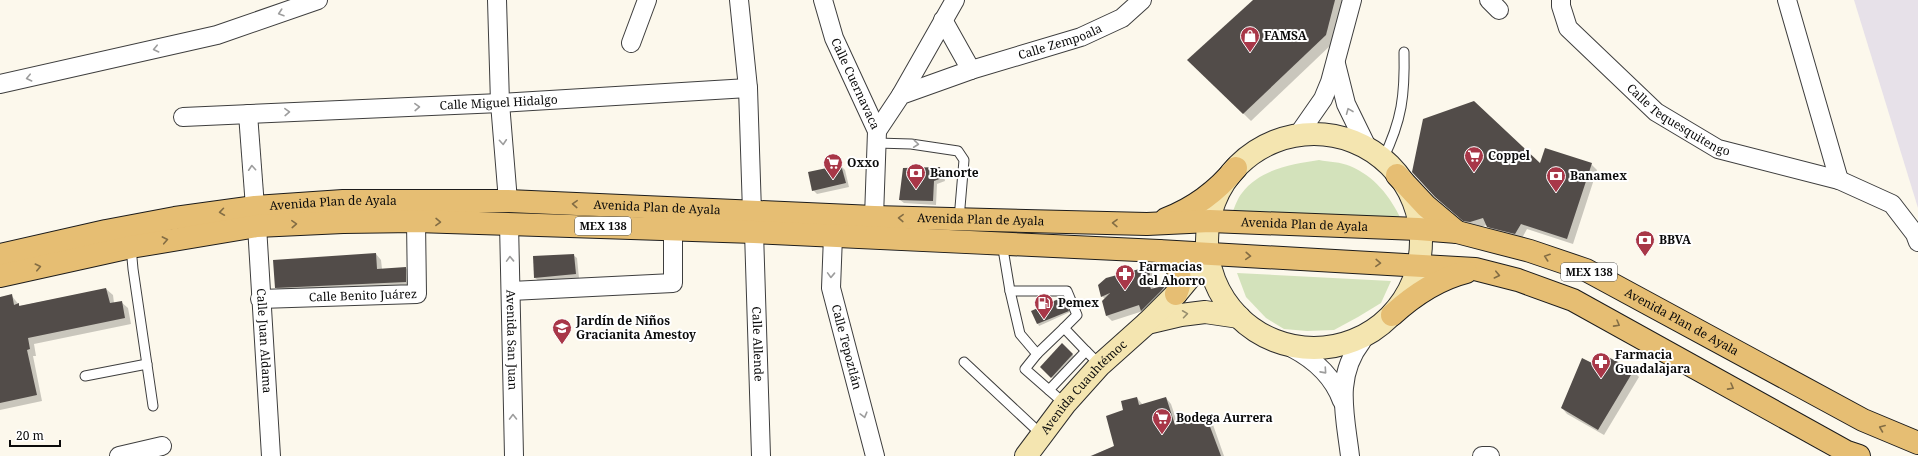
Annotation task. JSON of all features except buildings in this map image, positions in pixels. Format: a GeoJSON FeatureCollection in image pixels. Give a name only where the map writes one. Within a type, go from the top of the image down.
{"type":"FeatureCollection","features":[{"type":"Feature","properties":{"kind":"main road"},"geometry":{"type":"LineString","coordinates":[[1147,224],[1174,216],[1194,206],[1224,182],[1254,150],[1276,138],[1300,132],[1334,134],[1366,145],[1383,159],[1426,206],[1457,232]]}},
{"type":"Feature","properties":{"kind":"main road"},"geometry":{"type":"LineString","coordinates":[[1236,168],[1219,193],[1210,221],[1210,254],[1219,286],[1239,317],[1262,338],[1292,348],[1316,350],[1340,349],[1362,340],[1379,330],[1392,315],[1407,292],[1417,265],[1418,229],[1411,201],[1397,175]]}},
{"type":"Feature","properties":{"kind":"main road","name":"Avenida Plan de Ayala"},"geometry":{"type":"LineString","coordinates":[[0,276],[131,247],[256,216],[343,201],[508,201],[753,222],[833,236],[1159,251],[1475,269],[1518,280],[1573,300],[1840,448],[1859,456]]}},
{"type":"Feature","properties":{"kind":"main road","name":"Avenida Plan de Ayala"},"geometry":{"type":"LineString","coordinates":[[0,255],[106,231],[175,218],[256,216],[343,222],[416,221],[673,228],[753,222],[874,217],[1147,224],[1210,221],[1418,229],[1457,232],[1530,251],[1586,270],[1863,420],[1918,443]]}},
{"type":"Feature","properties":{"kind":"main road"},"geometry":{"type":"LineString","coordinates":[[1159,251],[1173,261],[1178,268],[1180,286],[1176,294]]}},
{"type":"Feature","properties":{"kind":"main road","name":"Avenida Cuauhtémoc"},"geometry":{"type":"LineString","coordinates":[[1026,456],[1042,435],[1057,397],[1093,358],[1147,323],[1176,294],[1210,254]]}},
{"type":"Feature","properties":{"kind":"main road"},"geometry":{"type":"LineString","coordinates":[[1392,315],[1417,294],[1430,286],[1445,279],[1475,269]]}},
{"type":"Feature","properties":{"kind":"main road","name":"Avenida Cuauhtémoc"},"geometry":{"type":"LineString","coordinates":[[1147,323],[1181,315],[1205,312],[1239,317]]}},
{"type":"Feature","properties":{"kind":"street"},"geometry":{"type":"LineString","coordinates":[[0,84],[217,35],[318,0]]}},
{"type":"Feature","properties":{"kind":"street"},"geometry":{"type":"LineString","coordinates":[[497,0],[500,103],[508,201]]}},
{"type":"Feature","properties":{"kind":"street"},"geometry":{"type":"LineString","coordinates":[[631,43],[647,0]]}},
{"type":"Feature","properties":{"kind":"street","name":"Calle Allende"},"geometry":{"type":"LineString","coordinates":[[739,0],[748,88],[761,456]]}},
{"type":"Feature","properties":{"kind":"street","name":"Calle Cuernavaca"},"geometry":{"type":"LineString","coordinates":[[822,0],[834,38],[877,137],[874,217]]}},
{"type":"Feature","properties":{"kind":"street"},"geometry":{"type":"LineString","coordinates":[[877,137],[955,0]]}},
{"type":"Feature","properties":{"kind":"street","name":"Calle Zempoala"},"geometry":{"type":"LineString","coordinates":[[901,95],[971,70],[1080,37],[1122,18],[1142,0]]}},
{"type":"Feature","properties":{"kind":"street"},"geometry":{"type":"LineString","coordinates":[[1300,132],[1323,99],[1336,63],[1352,0]]}},
{"type":"Feature","properties":{"kind":"street","name":"Calle Tequesquitengo"},"geometry":{"type":"LineString","coordinates":[[1561,0],[1561,6],[1568,28],[1656,112],[1718,149],[1840,180],[1892,204],[1915,234],[1918,242]]}},
{"type":"Feature","properties":{"kind":"street"},"geometry":{"type":"LineString","coordinates":[[1787,0],[1840,180]]}},
{"type":"Feature","properties":{"kind":"street"},"geometry":{"type":"LineString","coordinates":[[943,20],[971,70]]}},
{"type":"Feature","properties":{"kind":"street"},"geometry":{"type":"LineString","coordinates":[[1336,63],[1346,104],[1366,145]]}},
{"type":"Feature","properties":{"kind":"street","name":"Calle Miguel Hidalgo"},"geometry":{"type":"LineString","coordinates":[[182,117],[500,103],[748,88]]}},
{"type":"Feature","properties":{"kind":"street","name":"Calle Juan Aldama"},"geometry":{"type":"LineString","coordinates":[[248,114],[271,456]]}},
{"type":"Feature","properties":{"kind":"street","name":"Calle Benito Juárez"},"geometry":{"type":"LineString","coordinates":[[260,298],[417,294],[416,221]]}},
{"type":"Feature","properties":{"kind":"street","name":"Avenida San Juan"},"geometry":{"type":"LineString","coordinates":[[509,223],[514,456]]}},
{"type":"Feature","properties":{"kind":"street"},"geometry":{"type":"LineString","coordinates":[[511,292],[673,283],[673,228]]}},
{"type":"Feature","properties":{"kind":"street","name":"Calle Tepoztlán"},"geometry":{"type":"LineString","coordinates":[[833,236],[831,288],[875,456]]}},
{"type":"Feature","properties":{"kind":"street"},"geometry":{"type":"LineString","coordinates":[[1350,456],[1344,409],[1343,382],[1350,358],[1362,340]]}},
{"type":"Feature","properties":{"kind":"street"},"geometry":{"type":"LineString","coordinates":[[1292,348],[1304,354],[1324,371],[1340,395],[1344,409]]}},
{"type":"Feature","properties":{"kind":"street"},"geometry":{"type":"LineString","coordinates":[[119,456],[162,446]]}},
{"type":"Feature","properties":{"kind":"street"},"geometry":{"type":"LineString","coordinates":[[1482,456],[1490,456]]}},
{"type":"Feature","properties":{"kind":"lane"},"geometry":{"type":"LineString","coordinates":[[1383,159],[1395,133],[1402,107],[1405,83],[1404,52]]}},
{"type":"Feature","properties":{"kind":"lane"},"geometry":{"type":"LineString","coordinates":[[877,137],[958,151],[964,160],[959,219]]}},
{"type":"Feature","properties":{"kind":"lane"},"geometry":{"type":"LineString","coordinates":[[1002,243],[1010,291],[1020,334],[1037,354]]}},
{"type":"Feature","properties":{"kind":"lane"},"geometry":{"type":"LineString","coordinates":[[131,247],[153,406]]}},
{"type":"Feature","properties":{"kind":"lane"},"geometry":{"type":"LineString","coordinates":[[1010,291],[1067,291],[1077,315],[1037,354],[1026,369],[1057,397]]}},
{"type":"Feature","properties":{"kind":"lane"},"geometry":{"type":"LineString","coordinates":[[1064,328],[1093,358]]}},
{"type":"Feature","properties":{"kind":"lane"},"geometry":{"type":"LineString","coordinates":[[964,362],[1042,435]]}},
{"type":"Feature","properties":{"kind":"lane"},"geometry":{"type":"LineString","coordinates":[[85,376],[147,364]]}},
{"type":"Feature","properties":{"kind":"shaded area"},"geometry":{"type":"Polygon","coordinates":[[[1854,0],[1918,0],[1918,208],[1854,0]]]}},
{"type":"Feature","properties":{"kind":"green space"},"geometry":{"type":"Polygon","coordinates":[[[1319,160],[1346,165],[1367,175],[1392,202],[1401,219],[1232,213],[1240,195],[1258,178],[1277,169],[1298,163],[1319,160]]]}},
{"type":"Feature","properties":{"kind":"green space"},"geometry":{"type":"Polygon","coordinates":[[[1237,273],[1391,281],[1381,303],[1358,317],[1334,330],[1307,331],[1284,329],[1266,318],[1246,297],[1237,273]]]}},
{"type":"Feature","properties":{"kind":"place","name":"FAMSA"},"geometry":{"type":"Point","coordinates":[1250,53]}},
{"type":"Feature","properties":{"kind":"place","name":"Coppel"},"geometry":{"type":"Point","coordinates":[1474,173]}},
{"type":"Feature","properties":{"kind":"place","name":"Oxxo"},"geometry":{"type":"Point","coordinates":[833,180]}},
{"type":"Feature","properties":{"kind":"place","name":"Banorte"},"geometry":{"type":"Point","coordinates":[916,190]}},
{"type":"Feature","properties":{"kind":"place","name":"Banamex"},"geometry":{"type":"Point","coordinates":[1556,193]}},
{"type":"Feature","properties":{"kind":"place","name":"BBVA"},"geometry":{"type":"Point","coordinates":[1645,257]}},
{"type":"Feature","properties":{"kind":"place","name":"Farmacias del Ahorro"},"geometry":{"type":"Point","coordinates":[1125,291]}},
{"type":"Feature","properties":{"kind":"place","name":"Pemex"},"geometry":{"type":"Point","coordinates":[1044,320]}},
{"type":"Feature","properties":{"kind":"place","name":"Jardín de Niños Gracianita Amestoy"},"geometry":{"type":"Point","coordinates":[562,345]}},
{"type":"Feature","properties":{"kind":"place","name":"Farmacia Guadalajara"},"geometry":{"type":"Point","coordinates":[1601,379]}},
{"type":"Feature","properties":{"kind":"place","name":"Bodega Aurrera"},"geometry":{"type":"Point","coordinates":[1162,435]}}]}
